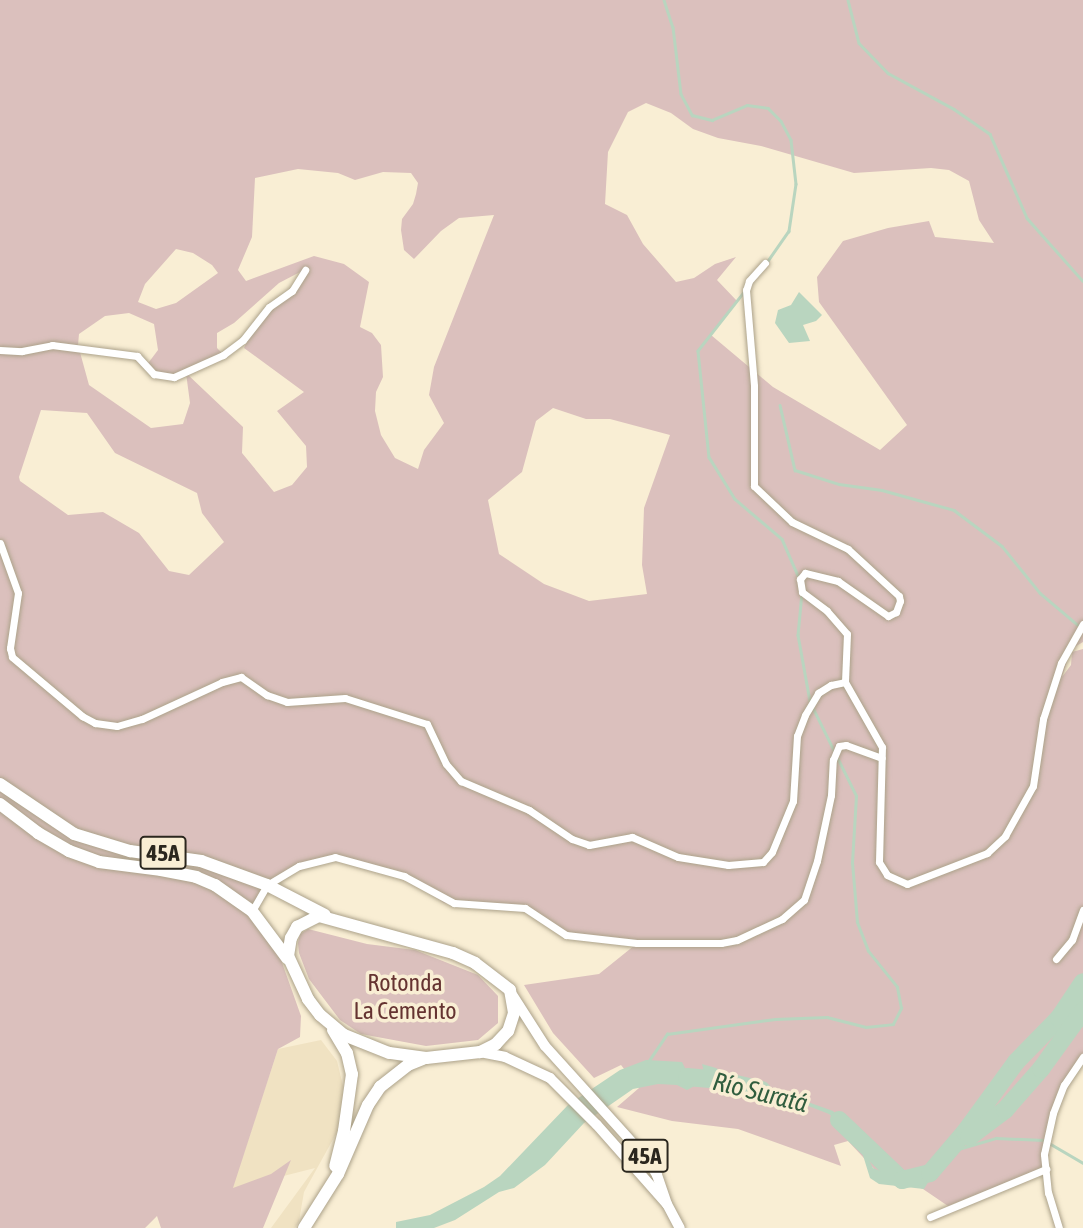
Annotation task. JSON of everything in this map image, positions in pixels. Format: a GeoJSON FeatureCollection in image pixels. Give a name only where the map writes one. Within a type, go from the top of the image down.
{"type":"FeatureCollection","features":[{"type":"Feature","properties":{"kind":"highway","name":"45A"},"geometry":{"type":"LineString","coordinates":[[0,783],[74,835],[130,851],[201,861],[267,885],[332,917],[453,953],[475,963],[510,990]]}},
{"type":"Feature","properties":{"kind":"highway","name":"45A"},"geometry":{"type":"LineString","coordinates":[[0,804],[38,833],[69,851],[99,862],[196,877],[215,885],[252,911],[279,945],[308,999],[327,1021],[366,1045],[401,1056],[426,1058],[480,1052]]}},
{"type":"Feature","properties":{"kind":"highway"},"geometry":{"type":"LineString","coordinates":[[292,968],[289,944],[297,927],[313,918],[332,917]]}},
{"type":"Feature","properties":{"kind":"highway"},"geometry":{"type":"LineString","coordinates":[[480,1052],[496,1044],[508,1031],[514,1013],[510,990]]}},
{"type":"Feature","properties":{"kind":"highway"},"geometry":{"type":"LineString","coordinates":[[312,1216],[338,1160],[352,1088],[347,1053],[327,1021]]}},
{"type":"Feature","properties":{"kind":"highway"},"geometry":{"type":"LineString","coordinates":[[304,1228],[338,1174],[368,1105],[380,1087],[408,1065],[426,1058]]}},
{"type":"Feature","properties":{"kind":"main road","name":"45A"},"geometry":{"type":"LineString","coordinates":[[510,990],[545,1046],[610,1115],[657,1175],[667,1204],[680,1228]]}},
{"type":"Feature","properties":{"kind":"main road","name":"45A"},"geometry":{"type":"LineString","coordinates":[[480,1052],[528,1065],[568,1095],[667,1204]]}},
{"type":"Feature","properties":{"kind":"street"},"geometry":{"type":"LineString","coordinates":[[765,263],[747,288],[754,386],[754,486],[792,522],[848,549],[899,596],[900,601],[897,612],[888,617],[838,581],[805,573],[800,579],[802,592],[827,611],[847,634],[845,682],[882,747],[878,851],[879,862],[887,875],[907,884],[919,882],[987,853],[1004,836],[1033,786],[1043,719],[1061,663],[1083,624]]}},
{"type":"Feature","properties":{"kind":"street"},"geometry":{"type":"LineString","coordinates":[[0,350],[22,351],[52,345],[136,356],[154,373],[174,377],[223,355],[243,340],[269,307],[292,291],[305,270]]}},
{"type":"Feature","properties":{"kind":"street"},"geometry":{"type":"LineString","coordinates":[[0,543],[18,593],[10,648],[12,657],[82,716],[95,723],[117,726],[142,719],[222,682],[241,677],[267,695],[287,702],[345,698],[427,724],[446,764],[461,781],[529,810],[572,839],[590,845],[632,837],[678,857],[728,865],[749,866],[763,862],[772,852],[793,801],[797,736],[805,715],[818,693],[831,685],[845,682]]}},
{"type":"Feature","properties":{"kind":"street"},"geometry":{"type":"LineString","coordinates":[[252,911],[267,885],[299,866],[335,857],[404,876],[454,903],[525,908],[566,935],[637,943],[721,943],[737,940],[782,919],[804,900],[811,885],[828,812],[835,756],[839,746],[846,745],[882,758]]}},
{"type":"Feature","properties":{"kind":"street"},"geometry":{"type":"LineString","coordinates":[[1056,959],[1072,940],[1083,910]]}},
{"type":"Feature","properties":{"kind":"street"},"geometry":{"type":"LineString","coordinates":[[1059,1228],[1048,1193],[1044,1154],[1064,1085],[1083,1057]]}},
{"type":"Feature","properties":{"kind":"street"},"geometry":{"type":"LineString","coordinates":[[930,1217],[1046,1169]]}},
{"type":"Feature","properties":{"kind":"shaded area"},"geometry":{"type":"Polygon","coordinates":[[[799,292],[822,315],[816,321],[803,325],[810,341],[789,343],[775,323],[778,310],[791,305],[799,292]]]}},
{"type":"Feature","properties":{"kind":"shaded area"},"geometry":{"type":"Polygon","coordinates":[[[1083,998],[1083,1004],[1006,1081],[975,1129],[974,1137],[932,1176],[924,1189],[879,1184],[870,1178],[861,1149],[849,1132],[829,1114],[793,1100],[781,1102],[776,1094],[742,1088],[736,1080],[711,1077],[687,1090],[677,1085],[658,1084],[633,1089],[584,1123],[545,1165],[514,1188],[499,1192],[455,1220],[434,1228],[396,1228],[396,1222],[430,1215],[484,1187],[500,1176],[568,1105],[620,1070],[646,1060],[682,1062],[687,1072],[704,1072],[702,1064],[729,1076],[737,1074],[740,1078],[833,1111],[858,1138],[873,1168],[910,1183],[921,1179],[956,1153],[963,1143],[961,1136],[966,1126],[976,1121],[1007,1078],[1083,998]]]}},
{"type":"Feature","properties":{"kind":"shaded area"},"geometry":{"type":"Polygon","coordinates":[[[321,1040],[337,1061],[343,1086],[342,1123],[304,1192],[299,1221],[295,1228],[271,1228],[315,1168],[232,1189],[278,1049],[321,1040]]]}},
{"type":"Feature","properties":{"kind":"green space"},"geometry":{"type":"Polygon","coordinates":[[[0,0],[1083,0],[1083,642],[1071,649],[1062,677],[1071,665],[1072,652],[1083,649],[1083,1057],[1053,1113],[1043,1168],[948,1206],[923,1189],[877,1172],[848,1141],[834,1145],[841,1166],[738,1129],[672,1121],[617,1107],[639,1088],[621,1065],[594,1078],[553,1033],[524,985],[599,974],[635,945],[558,930],[511,904],[465,907],[444,903],[396,870],[322,859],[267,885],[252,910],[280,957],[301,1016],[300,1037],[278,1049],[233,1188],[271,1174],[291,1160],[263,1228],[161,1228],[157,1216],[145,1228],[0,1228],[0,0]],[[646,103],[628,112],[608,152],[605,204],[627,215],[643,244],[676,282],[694,278],[715,264],[736,257],[717,280],[737,301],[711,335],[773,387],[880,450],[907,425],[819,302],[817,277],[843,241],[888,228],[929,221],[935,237],[994,243],[979,220],[969,181],[949,170],[931,168],[854,173],[761,146],[718,138],[693,129],[671,113],[646,103]],[[298,169],[255,178],[252,237],[238,270],[246,281],[314,256],[344,264],[369,282],[360,327],[372,333],[381,345],[383,377],[376,392],[375,411],[381,435],[395,458],[418,469],[424,450],[444,423],[429,395],[434,367],[494,215],[459,218],[441,231],[414,259],[404,250],[401,230],[402,219],[413,204],[418,183],[411,173],[383,172],[355,180],[338,173],[298,169]],[[176,249],[145,284],[138,302],[156,309],[176,303],[218,273],[212,265],[193,253],[176,249]],[[304,270],[279,283],[234,323],[217,333],[217,348],[223,354],[174,377],[164,376],[146,366],[158,350],[154,324],[129,313],[105,316],[79,334],[78,345],[89,385],[151,428],[183,424],[190,403],[186,373],[243,427],[242,453],[274,492],[292,485],[307,467],[306,446],[277,411],[304,392],[244,348],[252,328],[269,308],[292,291],[304,270]],[[553,408],[536,421],[522,472],[488,500],[499,554],[544,584],[589,601],[647,594],[642,565],[644,508],[670,435],[610,419],[586,419],[553,408]],[[41,410],[20,481],[68,515],[103,512],[139,533],[169,571],[189,575],[224,542],[202,513],[197,493],[115,453],[87,413],[41,410]]]}},
{"type":"Feature","properties":{"kind":"green space","name":"Rotonda La Cemento"},"geometry":{"type":"Polygon","coordinates":[[[308,929],[367,944],[415,950],[478,975],[498,996],[498,1023],[478,1040],[426,1046],[361,1034],[340,1020],[309,979],[298,943],[300,934],[308,929]]]}},
{"type":"Feature","properties":{"kind":"waterway"},"geometry":{"type":"LineString","coordinates":[[664,0],[673,27],[681,94],[692,115],[712,120],[747,105],[768,108],[781,121],[791,140],[796,184],[789,231],[766,264]]}},
{"type":"Feature","properties":{"kind":"waterway"},"geometry":{"type":"LineString","coordinates":[[848,0],[859,43],[888,73],[954,109],[990,134],[1027,218],[1083,281]]}},
{"type":"Feature","properties":{"kind":"waterway"},"geometry":{"type":"LineString","coordinates":[[745,291],[698,351],[709,457],[735,499],[782,539],[799,578]]}},
{"type":"Feature","properties":{"kind":"waterway"},"geometry":{"type":"LineString","coordinates":[[780,405],[795,470],[839,484],[882,490],[954,510],[1002,546],[1040,593],[1079,626]]}},
{"type":"Feature","properties":{"kind":"waterway"},"geometry":{"type":"LineString","coordinates":[[802,593],[798,635],[810,701]]}},
{"type":"Feature","properties":{"kind":"waterway"},"geometry":{"type":"LineString","coordinates":[[648,1062],[667,1034],[775,1019],[827,1017],[866,1027],[893,1024],[901,1008],[897,987],[868,951],[857,922],[852,863],[856,796],[812,707]]}},
{"type":"Feature","properties":{"kind":"waterway","name":"Río Suratá"},"geometry":{"type":"LineString","coordinates":[[839,1120],[902,1180],[930,1173],[965,1132],[1016,1062],[1059,1018],[1083,982]]}},
{"type":"Feature","properties":{"kind":"waterway"},"geometry":{"type":"LineString","coordinates":[[969,1137],[1005,1110],[1041,1069],[1083,1011]]}},
{"type":"Feature","properties":{"kind":"waterway","name":"Río Suratá"},"geometry":{"type":"LineString","coordinates":[[687,1077],[719,1080],[762,1090]]}},
{"type":"Feature","properties":{"kind":"waterway"},"geometry":{"type":"LineString","coordinates":[[948,1152],[996,1138],[1044,1140],[1083,1163]]}}]}
